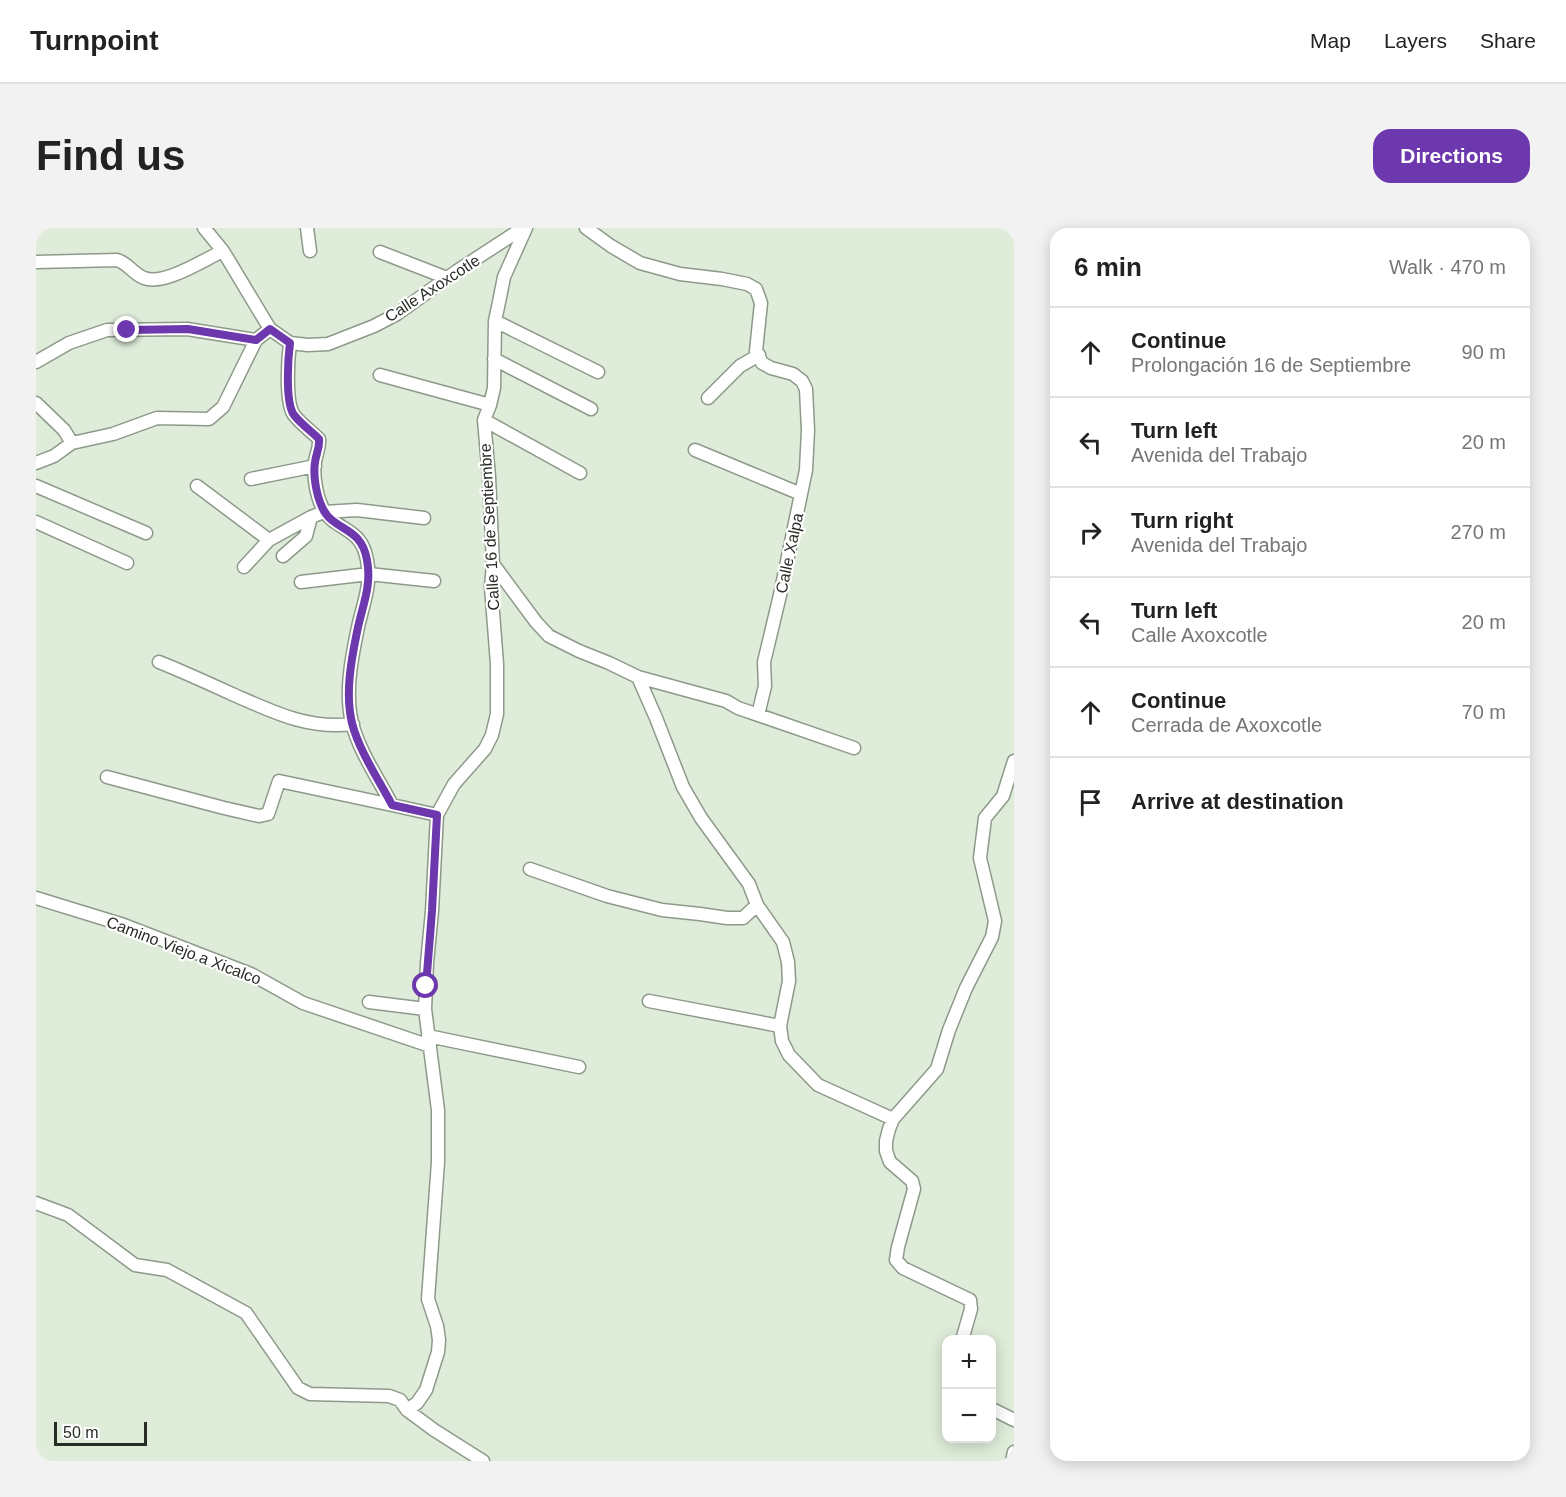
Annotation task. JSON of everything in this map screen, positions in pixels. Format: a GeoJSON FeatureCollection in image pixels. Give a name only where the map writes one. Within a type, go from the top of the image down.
{"type":"FeatureCollection","features":[{"type":"Feature","properties":{"kind":"street"},"geometry":{"type":"LineString","coordinates":[[204,228],[222,251],[270,329],[290,343],[288,363],[290,407],[293,414],[319,439],[315,466],[319,498],[324,512],[361,541],[365,550],[369,590],[352,656],[350,708],[352,724],[359,741],[392,805]]}},
{"type":"Feature","properties":{"kind":"street"},"geometry":{"type":"LineString","coordinates":[[307,228],[310,251]]}},
{"type":"Feature","properties":{"kind":"street","name":"Calle Axoxcotle"},"geometry":{"type":"LineString","coordinates":[[290,343],[328,344],[374,326],[397,314],[447,278],[525,228]]}},
{"type":"Feature","properties":{"kind":"street","name":"Calle 16 de Septiembre"},"geometry":{"type":"LineString","coordinates":[[437,815],[454,784],[485,749],[492,735],[497,714],[497,664],[491,587],[494,564],[484,420],[494,388],[495,321],[504,277],[525,228]]}},
{"type":"Feature","properties":{"kind":"street"},"geometry":{"type":"LineString","coordinates":[[586,228],[640,263],[680,274],[747,284],[756,289],[761,303],[756,351],[759,355],[740,366],[708,398]]}},
{"type":"Feature","properties":{"kind":"street"},"geometry":{"type":"LineString","coordinates":[[36,262],[117,260],[124,262],[144,279],[155,281],[177,274],[222,251]]}},
{"type":"Feature","properties":{"kind":"street"},"geometry":{"type":"LineString","coordinates":[[380,252],[447,278]]}},
{"type":"Feature","properties":{"kind":"street"},"geometry":{"type":"LineString","coordinates":[[495,321],[598,372]]}},
{"type":"Feature","properties":{"kind":"street"},"geometry":{"type":"LineString","coordinates":[[36,363],[69,343],[107,330],[188,329],[256,340]]}},
{"type":"Feature","properties":{"kind":"street"},"geometry":{"type":"LineString","coordinates":[[36,463],[54,456],[72,443],[113,434],[158,418],[209,419],[223,406],[256,340],[270,329]]}},
{"type":"Feature","properties":{"kind":"street","name":"Calle Xalpa"},"geometry":{"type":"LineString","coordinates":[[758,715],[765,686],[764,662],[806,470],[808,430],[806,389],[802,381],[793,374],[762,363],[759,355]]}},
{"type":"Feature","properties":{"kind":"street"},"geometry":{"type":"LineString","coordinates":[[494,359],[591,409]]}},
{"type":"Feature","properties":{"kind":"street"},"geometry":{"type":"LineString","coordinates":[[380,375],[490,405]]}},
{"type":"Feature","properties":{"kind":"street"},"geometry":{"type":"LineString","coordinates":[[36,403],[64,430],[72,443]]}},
{"type":"Feature","properties":{"kind":"street"},"geometry":{"type":"LineString","coordinates":[[484,420],[580,473]]}},
{"type":"Feature","properties":{"kind":"street"},"geometry":{"type":"LineString","coordinates":[[695,450],[801,494]]}},
{"type":"Feature","properties":{"kind":"street"},"geometry":{"type":"LineString","coordinates":[[250,479],[315,466]]}},
{"type":"Feature","properties":{"kind":"street"},"geometry":{"type":"LineString","coordinates":[[36,486],[146,533]]}},
{"type":"Feature","properties":{"kind":"street"},"geometry":{"type":"LineString","coordinates":[[197,486],[269,540]]}},
{"type":"Feature","properties":{"kind":"street"},"geometry":{"type":"LineString","coordinates":[[244,567],[269,540],[324,512],[357,510],[424,518]]}},
{"type":"Feature","properties":{"kind":"street"},"geometry":{"type":"LineString","coordinates":[[283,556],[306,536],[311,517]]}},
{"type":"Feature","properties":{"kind":"street"},"geometry":{"type":"LineString","coordinates":[[36,522],[127,563]]}},
{"type":"Feature","properties":{"kind":"street"},"geometry":{"type":"LineString","coordinates":[[494,564],[536,622],[549,636],[638,677],[726,701],[738,708],[854,748]]}},
{"type":"Feature","properties":{"kind":"street"},"geometry":{"type":"LineString","coordinates":[[301,582],[369,574],[434,581]]}},
{"type":"Feature","properties":{"kind":"street"},"geometry":{"type":"LineString","coordinates":[[159,662],[283,717],[338,726],[352,724]]}},
{"type":"Feature","properties":{"kind":"street"},"geometry":{"type":"LineString","coordinates":[[638,677],[683,787],[701,818],[749,884],[757,905],[783,942],[788,962],[789,981],[780,1026],[782,1041],[789,1055],[818,1085],[893,1119]]}},
{"type":"Feature","properties":{"kind":"street"},"geometry":{"type":"LineString","coordinates":[[964,1335],[971,1308],[970,1300],[903,1268],[896,1260],[914,1189],[912,1181],[890,1162],[886,1151],[886,1141],[893,1119],[937,1069],[962,998],[992,937],[995,921],[980,858],[985,818],[1008,797],[1014,761]]}},
{"type":"Feature","properties":{"kind":"street"},"geometry":{"type":"LineString","coordinates":[[107,777],[259,816],[267,814],[279,781],[437,815],[425,1009],[438,1110],[438,1162],[428,1299],[439,1340],[438,1352],[426,1390],[417,1403],[407,1410]]}},
{"type":"Feature","properties":{"kind":"street"},"geometry":{"type":"LineString","coordinates":[[530,869],[607,896],[662,910],[743,918],[757,905]]}},
{"type":"Feature","properties":{"kind":"street","name":"Camino Viejo a Xicalco"},"geometry":{"type":"LineString","coordinates":[[36,898],[124,925],[251,974],[303,1003],[429,1041],[579,1067]]}},
{"type":"Feature","properties":{"kind":"street"},"geometry":{"type":"LineString","coordinates":[[649,1001],[780,1026]]}},
{"type":"Feature","properties":{"kind":"street"},"geometry":{"type":"LineString","coordinates":[[369,1002],[425,1009]]}},
{"type":"Feature","properties":{"kind":"street"},"geometry":{"type":"LineString","coordinates":[[36,1203],[68,1215],[135,1265],[167,1270],[246,1313],[298,1388],[310,1394],[389,1396],[400,1400],[407,1410],[434,1431],[483,1461]]}},
{"type":"Feature","properties":{"kind":"street"},"geometry":{"type":"LineString","coordinates":[[996,1411],[1014,1420]]}},
{"type":"Feature","properties":{"kind":"street"},"geometry":{"type":"LineString","coordinates":[[1012,1461],[1014,1452]]}},
{"type":"Feature","properties":{"kind":"route"},"geometry":{"type":"LineString","coordinates":[[127,330],[188,329],[256,340],[270,329],[290,343],[288,363],[290,407],[293,414],[319,439],[315,466],[321,505],[332,520],[361,541],[368,562],[369,590],[352,656],[350,708],[352,724],[392,805],[437,815],[426,986]]}}]}
